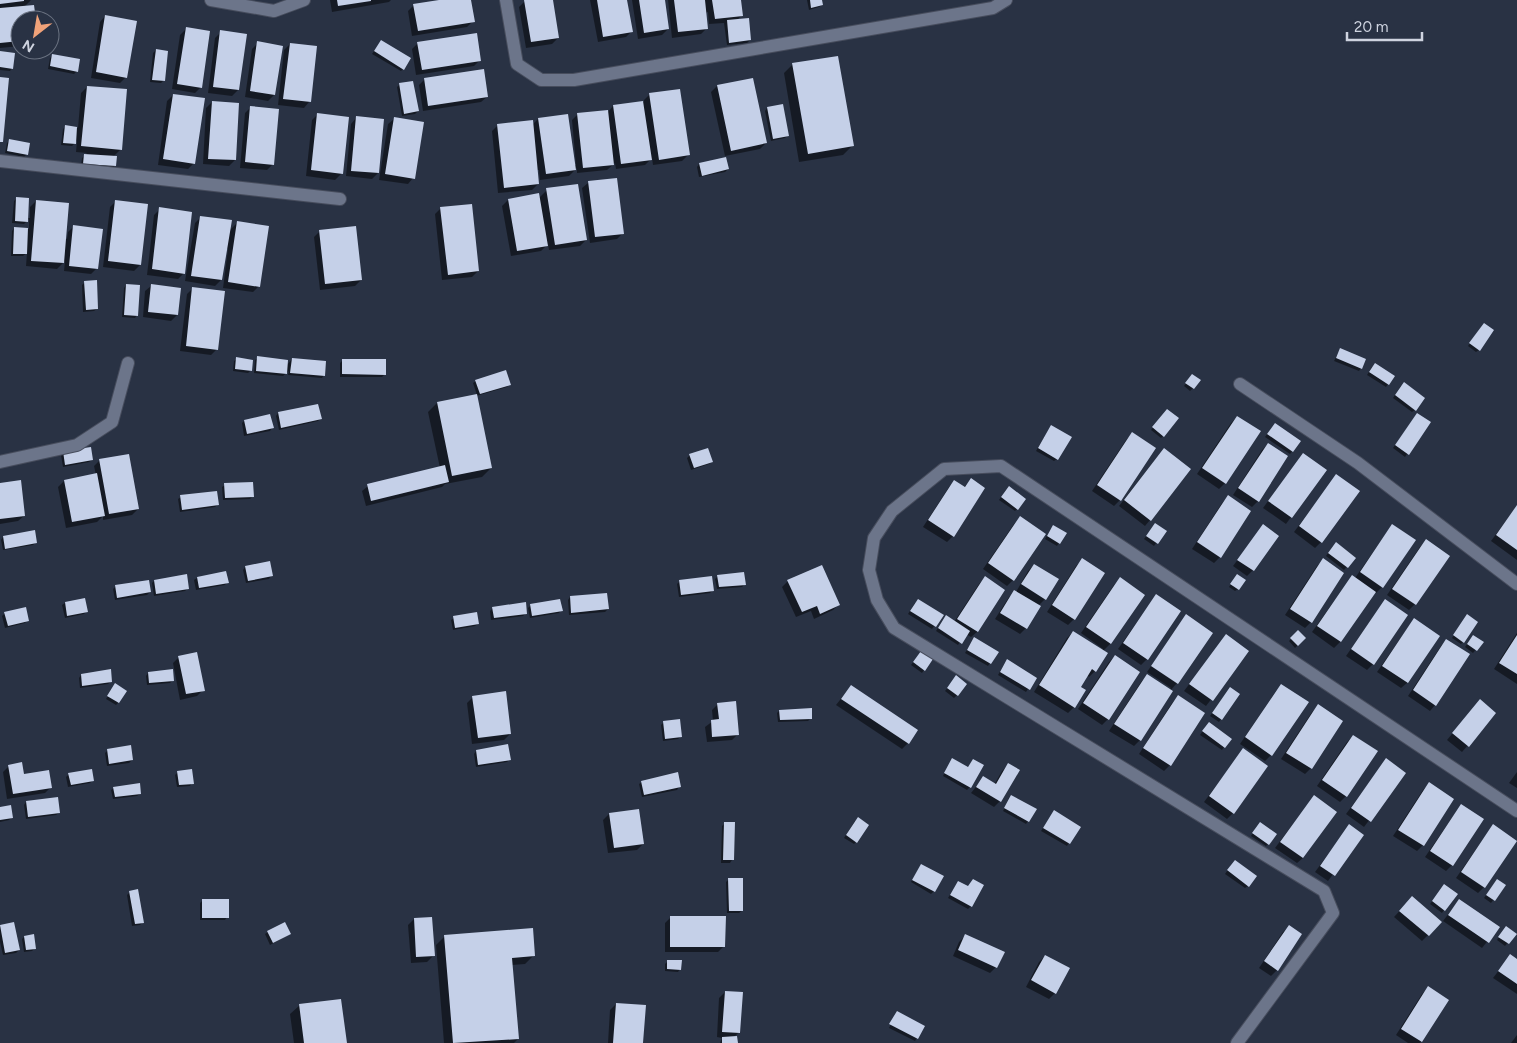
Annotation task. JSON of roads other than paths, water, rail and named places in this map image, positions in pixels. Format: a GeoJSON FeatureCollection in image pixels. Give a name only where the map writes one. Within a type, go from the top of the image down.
{"type":"FeatureCollection","features":[{"type":"Feature","properties":{"kind":"street"},"geometry":{"type":"LineString","coordinates":[[211,0],[274,11],[304,0]]}},
{"type":"Feature","properties":{"kind":"street"},"geometry":{"type":"LineString","coordinates":[[506,0],[516,64],[541,80],[574,80],[993,8],[1006,0]]}},
{"type":"Feature","properties":{"kind":"street"},"geometry":{"type":"LineString","coordinates":[[0,161],[340,199]]}},
{"type":"Feature","properties":{"kind":"street"},"geometry":{"type":"LineString","coordinates":[[0,462],[77,445],[112,422],[128,363]]}},
{"type":"Feature","properties":{"kind":"street"},"geometry":{"type":"LineString","coordinates":[[1240,384],[1358,463],[1517,584]]}},
{"type":"Feature","properties":{"kind":"street"},"geometry":{"type":"LineString","coordinates":[[1237,1043],[1333,913],[1324,891],[894,628],[878,600],[869,570],[874,538],[892,511],[944,470],[1001,466],[1517,811]]}}]}
